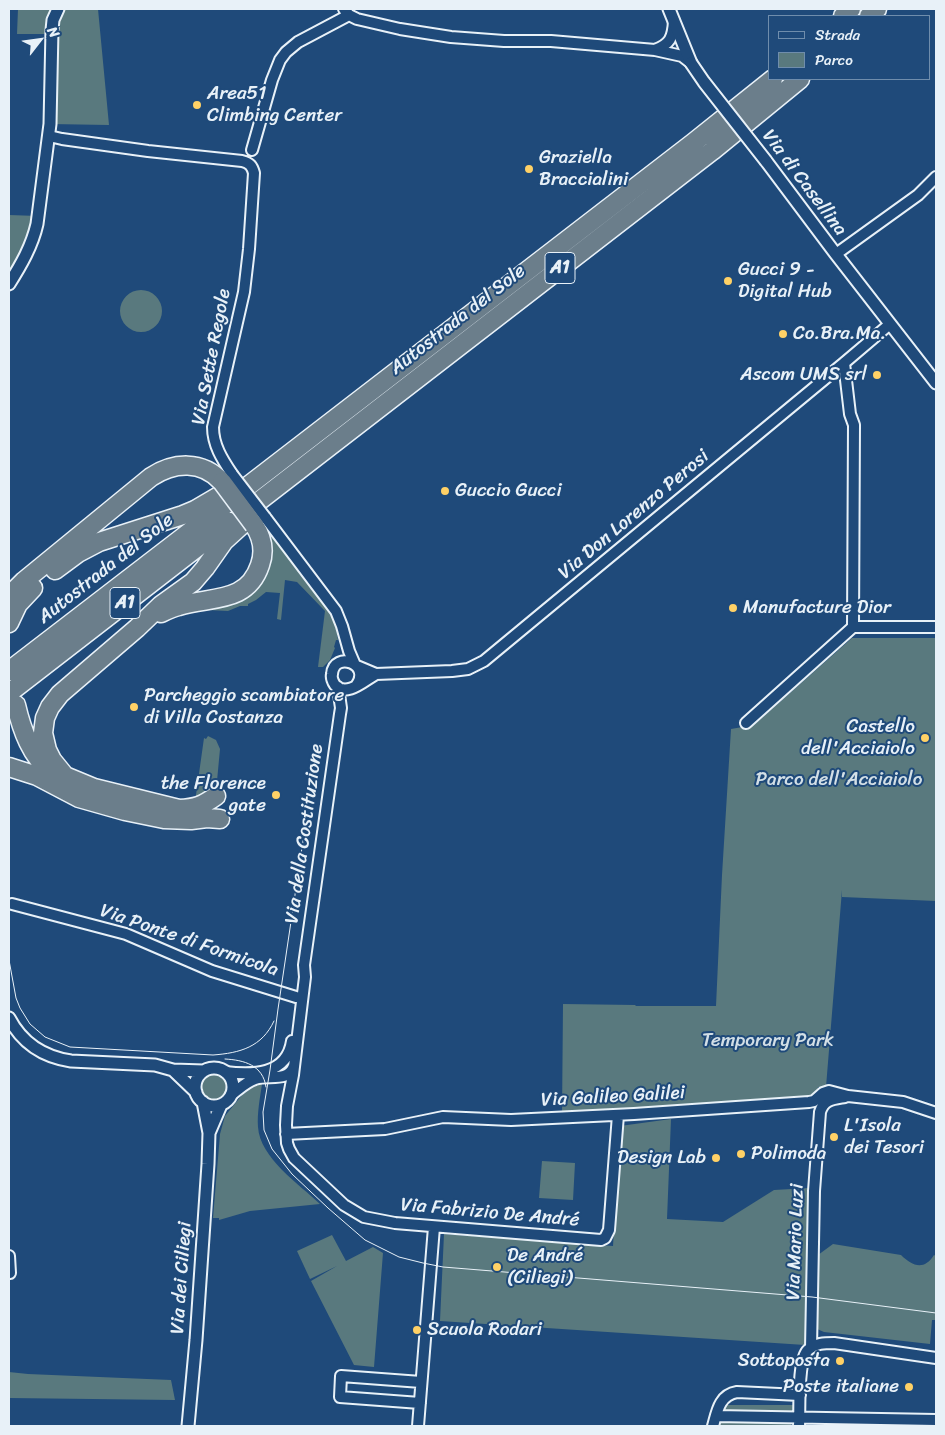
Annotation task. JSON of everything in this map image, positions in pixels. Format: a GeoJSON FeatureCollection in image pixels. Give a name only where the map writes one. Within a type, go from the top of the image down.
{"type":"FeatureCollection","features":[{"type":"Feature","properties":{"kind":"highway","name":"Autostrada del Sole"},"geometry":{"type":"LineString","coordinates":[[12,699],[255,514],[313,448],[772,80]]}},
{"type":"Feature","properties":{"kind":"highway","name":"Autostrada del Sole"},"geometry":{"type":"LineString","coordinates":[[9,671],[233,486],[313,448],[712,151],[799,80]]}},
{"type":"Feature","properties":{"kind":"highway"},"geometry":{"type":"LineString","coordinates":[[9,596],[24,581],[159,472],[176,466],[191,465],[210,472],[233,486],[255,514],[262,554],[258,570],[250,584],[232,595],[170,609],[137,628]]}},
{"type":"Feature","properties":{"kind":"highway"},"geometry":{"type":"LineString","coordinates":[[9,624],[15,609],[27,594],[78,553],[115,536],[195,510],[233,486]]}},
{"type":"Feature","properties":{"kind":"highway"},"geometry":{"type":"LineString","coordinates":[[216,796],[203,806],[179,809],[94,788],[66,776],[52,760],[47,750],[43,724],[46,714],[55,699],[161,605],[186,588],[199,576],[224,541],[255,514]]}},
{"type":"Feature","properties":{"kind":"highway"},"geometry":{"type":"LineString","coordinates":[[12,699],[27,740],[45,767],[80,794],[125,811]]}},
{"type":"Feature","properties":{"kind":"highway"},"geometry":{"type":"LineString","coordinates":[[9,767],[36,776],[79,798],[125,811],[164,820],[220,819]]}},
{"type":"Feature","properties":{"kind":"street"},"geometry":{"type":"LineString","coordinates":[[9,284],[23,262],[34,236],[40,208],[49,136],[53,20],[58,9]]}},
{"type":"Feature","properties":{"kind":"street","name":"Via di Casellina"},"geometry":{"type":"LineString","coordinates":[[669,9],[691,63],[836,254],[918,195],[936,177]]}},
{"type":"Feature","properties":{"kind":"street"},"geometry":{"type":"LineString","coordinates":[[252,150],[272,80],[280,60],[298,42],[346,12],[357,19],[451,37],[655,50],[682,56],[691,63]]}},
{"type":"Feature","properties":{"kind":"street"},"geometry":{"type":"LineString","coordinates":[[655,50],[664,47],[668,43],[673,32],[674,21]]}},
{"type":"Feature","properties":{"kind":"street","name":"Via Sette Regole"},"geometry":{"type":"LineString","coordinates":[[49,136],[148,151],[242,161],[250,164],[254,173],[244,292],[213,427],[218,451],[233,486]]}},
{"type":"Feature","properties":{"kind":"street"},"geometry":{"type":"LineString","coordinates":[[836,254],[936,383]]}},
{"type":"Feature","properties":{"kind":"street","name":"Via Don Lorenzo Perosi"},"geometry":{"type":"LineString","coordinates":[[356,665],[376,674],[463,670],[484,661],[890,324]]}},
{"type":"Feature","properties":{"kind":"street"},"geometry":{"type":"LineString","coordinates":[[844,363],[850,414],[854,425],[853,627]]}},
{"type":"Feature","properties":{"kind":"street"},"geometry":{"type":"LineString","coordinates":[[255,514],[336,611],[349,651],[356,665],[359,671],[360,677],[354,687],[344,690],[338,687],[332,679],[334,668],[337,664],[343,661],[356,665]]}},
{"type":"Feature","properties":{"kind":"street"},"geometry":{"type":"LineString","coordinates":[[746,723],[853,627],[936,628]]}},
{"type":"Feature","properties":{"kind":"street","name":"Via Don Lorenzo Perosi"},"geometry":{"type":"LineString","coordinates":[[354,687],[376,674]]}},
{"type":"Feature","properties":{"kind":"street","name":"Via della Costituzione"},"geometry":{"type":"LineString","coordinates":[[286,1134],[288,1101],[294,1066],[304,965],[341,708],[338,687]]}},
{"type":"Feature","properties":{"kind":"street","name":"Via della Costituzione"},"geometry":{"type":"LineString","coordinates":[[341,708],[354,687]]}},
{"type":"Feature","properties":{"kind":"street","name":"Via Ponte di Formicola"},"geometry":{"type":"LineString","coordinates":[[12,904],[126,934],[212,971],[296,997]]}},
{"type":"Feature","properties":{"kind":"street","name":"Via della Costituzione"},"geometry":{"type":"LineString","coordinates":[[224,1072],[249,1074],[270,1070],[284,1059],[291,1046],[299,976],[304,965]]}},
{"type":"Feature","properties":{"kind":"street"},"geometry":{"type":"LineString","coordinates":[[9,1018],[19,1034],[28,1043],[54,1057],[71,1060],[155,1065],[173,1070],[204,1072],[214,1069],[224,1072],[232,1082],[233,1089],[231,1095]]}},
{"type":"Feature","properties":{"kind":"street","name":"Via dei Ciliegi"},"geometry":{"type":"LineString","coordinates":[[209,1133],[221,1105],[246,1083],[265,1076],[282,1077],[290,1074],[294,1066]]}},
{"type":"Feature","properties":{"kind":"street","name":"Via dei Ciliegi"},"geometry":{"type":"LineString","coordinates":[[173,1070],[196,1092],[203,1102],[209,1133],[196,1340],[188,1426]]}},
{"type":"Feature","properties":{"kind":"street"},"geometry":{"type":"LineString","coordinates":[[196,1092],[197,1079],[204,1072]]}},
{"type":"Feature","properties":{"kind":"street"},"geometry":{"type":"LineString","coordinates":[[276,1077],[286,1087],[288,1101]]}},
{"type":"Feature","properties":{"kind":"street","name":"Via Galileo Galilei"},"geometry":{"type":"LineString","coordinates":[[286,1134],[385,1129],[443,1117],[511,1120],[809,1102],[814,1101],[827,1092],[903,1102],[936,1114]]}},
{"type":"Feature","properties":{"kind":"street","name":"Via Mario Luzi"},"geometry":{"type":"LineString","coordinates":[[811,1348],[814,1191],[820,1111],[831,1098],[848,1096]]}},
{"type":"Feature","properties":{"kind":"street"},"geometry":{"type":"LineString","coordinates":[[203,1102],[212,1106],[221,1105]]}},
{"type":"Feature","properties":{"kind":"street","name":"Via Fabrizio De André"},"geometry":{"type":"LineString","coordinates":[[286,1134],[288,1148],[294,1158],[331,1194],[352,1211],[373,1220],[434,1227],[599,1240],[606,1238],[610,1223],[618,1115]]}},
{"type":"Feature","properties":{"kind":"street"},"geometry":{"type":"LineString","coordinates":[[418,1426],[434,1227]]}},
{"type":"Feature","properties":{"kind":"street"},"geometry":{"type":"LineString","coordinates":[[9,1256],[9,1273]]}},
{"type":"Feature","properties":{"kind":"street"},"geometry":{"type":"LineString","coordinates":[[800,1422],[802,1364],[806,1352],[811,1348],[821,1344],[834,1343],[936,1358]]}},
{"type":"Feature","properties":{"kind":"street"},"geometry":{"type":"LineString","coordinates":[[420,1403],[340,1397],[340,1392],[342,1376],[422,1382]]}},
{"type":"Feature","properties":{"kind":"street"},"geometry":{"type":"LineString","coordinates":[[800,1395],[734,1392],[721,1401],[714,1421],[936,1420]]}},
{"type":"Feature","properties":{"kind":"green space"},"geometry":{"type":"Polygon","coordinates":[[[18,9],[98,9],[109,125],[50,124],[52,34],[17,34],[18,9]]]}},
{"type":"Feature","properties":{"kind":"green space"},"geometry":{"type":"Polygon","coordinates":[[[9,215],[38,216],[9,284],[9,215]]]}},
{"type":"Feature","properties":{"kind":"green space"},"geometry":{"type":"Polygon","coordinates":[[[145,290],[153,293],[159,299],[162,311],[159,323],[153,329],[137,332],[129,329],[123,323],[120,307],[123,299],[129,293],[145,290]]]}},
{"type":"Feature","properties":{"kind":"green space"},"geometry":{"type":"Polygon","coordinates":[[[260,521],[325,605],[335,622],[338,640],[336,640],[330,660],[323,667],[318,667],[325,611],[297,582],[285,580],[281,620],[277,619],[280,593],[266,592],[248,604],[248,606],[240,606],[228,611],[207,610],[183,613],[247,593],[260,521]]]}},
{"type":"Feature","properties":{"kind":"green space"},"geometry":{"type":"Polygon","coordinates":[[[852,638],[936,638],[936,901],[842,897],[842,890],[826,1087],[818,1087],[817,1095],[812,1099],[562,1115],[563,1004],[716,1006],[731,729],[754,725],[852,638]]]}},
{"type":"Feature","properties":{"kind":"green space"},"geometry":{"type":"Polygon","coordinates":[[[208,736],[216,740],[220,749],[217,781],[213,789],[195,802],[204,738],[206,739],[208,736]]]}},
{"type":"Feature","properties":{"kind":"green space"},"geometry":{"type":"Polygon","coordinates":[[[215,1073],[225,1077],[229,1087],[225,1097],[215,1101],[205,1097],[201,1087],[205,1077],[215,1073]]]}},
{"type":"Feature","properties":{"kind":"green space"},"geometry":{"type":"Polygon","coordinates":[[[262,1084],[258,1111],[260,1138],[273,1160],[282,1170],[320,1204],[250,1211],[219,1220],[219,1218],[213,1218],[220,1134],[225,1116],[242,1095],[255,1086],[262,1084]]]}},
{"type":"Feature","properties":{"kind":"green space"},"geometry":{"type":"Polygon","coordinates":[[[671,1119],[667,1219],[723,1222],[774,1190],[809,1188],[805,1345],[440,1321],[444,1234],[613,1246],[620,1126],[671,1119]]]}},
{"type":"Feature","properties":{"kind":"green space"},"geometry":{"type":"Polygon","coordinates":[[[542,1161],[575,1163],[573,1200],[539,1198],[542,1161]]]}},
{"type":"Feature","properties":{"kind":"green space"},"geometry":{"type":"Polygon","coordinates":[[[332,1235],[346,1261],[373,1247],[383,1253],[374,1367],[354,1365],[311,1281],[337,1266],[310,1279],[297,1251],[332,1235]]]}},
{"type":"Feature","properties":{"kind":"green space"},"geometry":{"type":"Polygon","coordinates":[[[833,1244],[901,1255],[909,1262],[918,1265],[926,1263],[934,1255],[936,1256],[936,1320],[932,1320],[930,1344],[824,1332],[817,1329],[818,1255],[833,1244]]]}},
{"type":"Feature","properties":{"kind":"green space"},"geometry":{"type":"Polygon","coordinates":[[[9,1372],[171,1380],[175,1400],[9,1398],[9,1372]]]}},
{"type":"Feature","properties":{"kind":"green space"},"geometry":{"type":"Polygon","coordinates":[[[727,1405],[794,1405],[794,1413],[723,1413],[727,1405]]]}},
{"type":"Feature","properties":{"kind":"green space"},"geometry":{"type":"Polygon","coordinates":[[[723,1420],[791,1421],[791,1426],[719,1426],[723,1420]]]}},
{"type":"Feature","properties":{"kind":"tram line"},"geometry":{"type":"LineString","coordinates":[[307,814],[263,1112],[264,1130],[272,1149],[292,1174],[365,1240],[399,1257],[443,1267],[812,1297],[936,1313]]}},
{"type":"Feature","properties":{"kind":"tram line"},"geometry":{"type":"LineString","coordinates":[[9,960],[16,998],[30,1024],[45,1037],[70,1047],[213,1055],[232,1053],[257,1043],[269,1030],[274,1021]]}},
{"type":"Feature","properties":{"kind":"tram line"},"geometry":{"type":"LineString","coordinates":[[225,1059],[246,1062],[252,1065],[261,1073],[266,1087]]}},
{"type":"Feature","properties":{"kind":"place","name":"Area51 Climbing Center"},"geometry":{"type":"Point","coordinates":[197,105]}},
{"type":"Feature","properties":{"kind":"place","name":"Graziella Braccialini"},"geometry":{"type":"Point","coordinates":[529,169]}},
{"type":"Feature","properties":{"kind":"place","name":"Gucci 9 - Digital Hub"},"geometry":{"type":"Point","coordinates":[728,281]}},
{"type":"Feature","properties":{"kind":"place","name":"Co.Bra.Ma."},"geometry":{"type":"Point","coordinates":[783,334]}},
{"type":"Feature","properties":{"kind":"place","name":"Ascom UMS srl"},"geometry":{"type":"Point","coordinates":[877,375]}},
{"type":"Feature","properties":{"kind":"place","name":"Guccio Gucci"},"geometry":{"type":"Point","coordinates":[445,491]}},
{"type":"Feature","properties":{"kind":"place","name":"Manufacture Dior"},"geometry":{"type":"Point","coordinates":[733,608]}},
{"type":"Feature","properties":{"kind":"place","name":"Parcheggio scambiatore di Villa Costanza"},"geometry":{"type":"Point","coordinates":[134,707]}},
{"type":"Feature","properties":{"kind":"place","name":"Castello dell'Acciaiolo"},"geometry":{"type":"Point","coordinates":[925,738]}},
{"type":"Feature","properties":{"kind":"place","name":"the Florence gate"},"geometry":{"type":"Point","coordinates":[276,795]}},
{"type":"Feature","properties":{"kind":"place","name":"L'Isola dei Tesori"},"geometry":{"type":"Point","coordinates":[834,1137]}},
{"type":"Feature","properties":{"kind":"place","name":"Polimoda"},"geometry":{"type":"Point","coordinates":[741,1154]}},
{"type":"Feature","properties":{"kind":"place","name":"Design Lab"},"geometry":{"type":"Point","coordinates":[716,1158]}},
{"type":"Feature","properties":{"kind":"place","name":"De André (Ciliegi)"},"geometry":{"type":"Point","coordinates":[497,1267]}},
{"type":"Feature","properties":{"kind":"place","name":"Scuola Rodari"},"geometry":{"type":"Point","coordinates":[417,1330]}},
{"type":"Feature","properties":{"kind":"place","name":"Sottoposta"},"geometry":{"type":"Point","coordinates":[840,1361]}},
{"type":"Feature","properties":{"kind":"place","name":"Poste italiane"},"geometry":{"type":"Point","coordinates":[909,1387]}},
{"type":"Feature","properties":{"kind":"park label","name":"Parco dell'Acciaiolo"},"geometry":{"type":"Point","coordinates":[839,780]}},
{"type":"Feature","properties":{"kind":"park label","name":"Temporary Park"},"geometry":{"type":"Point","coordinates":[768,1041]}}]}
